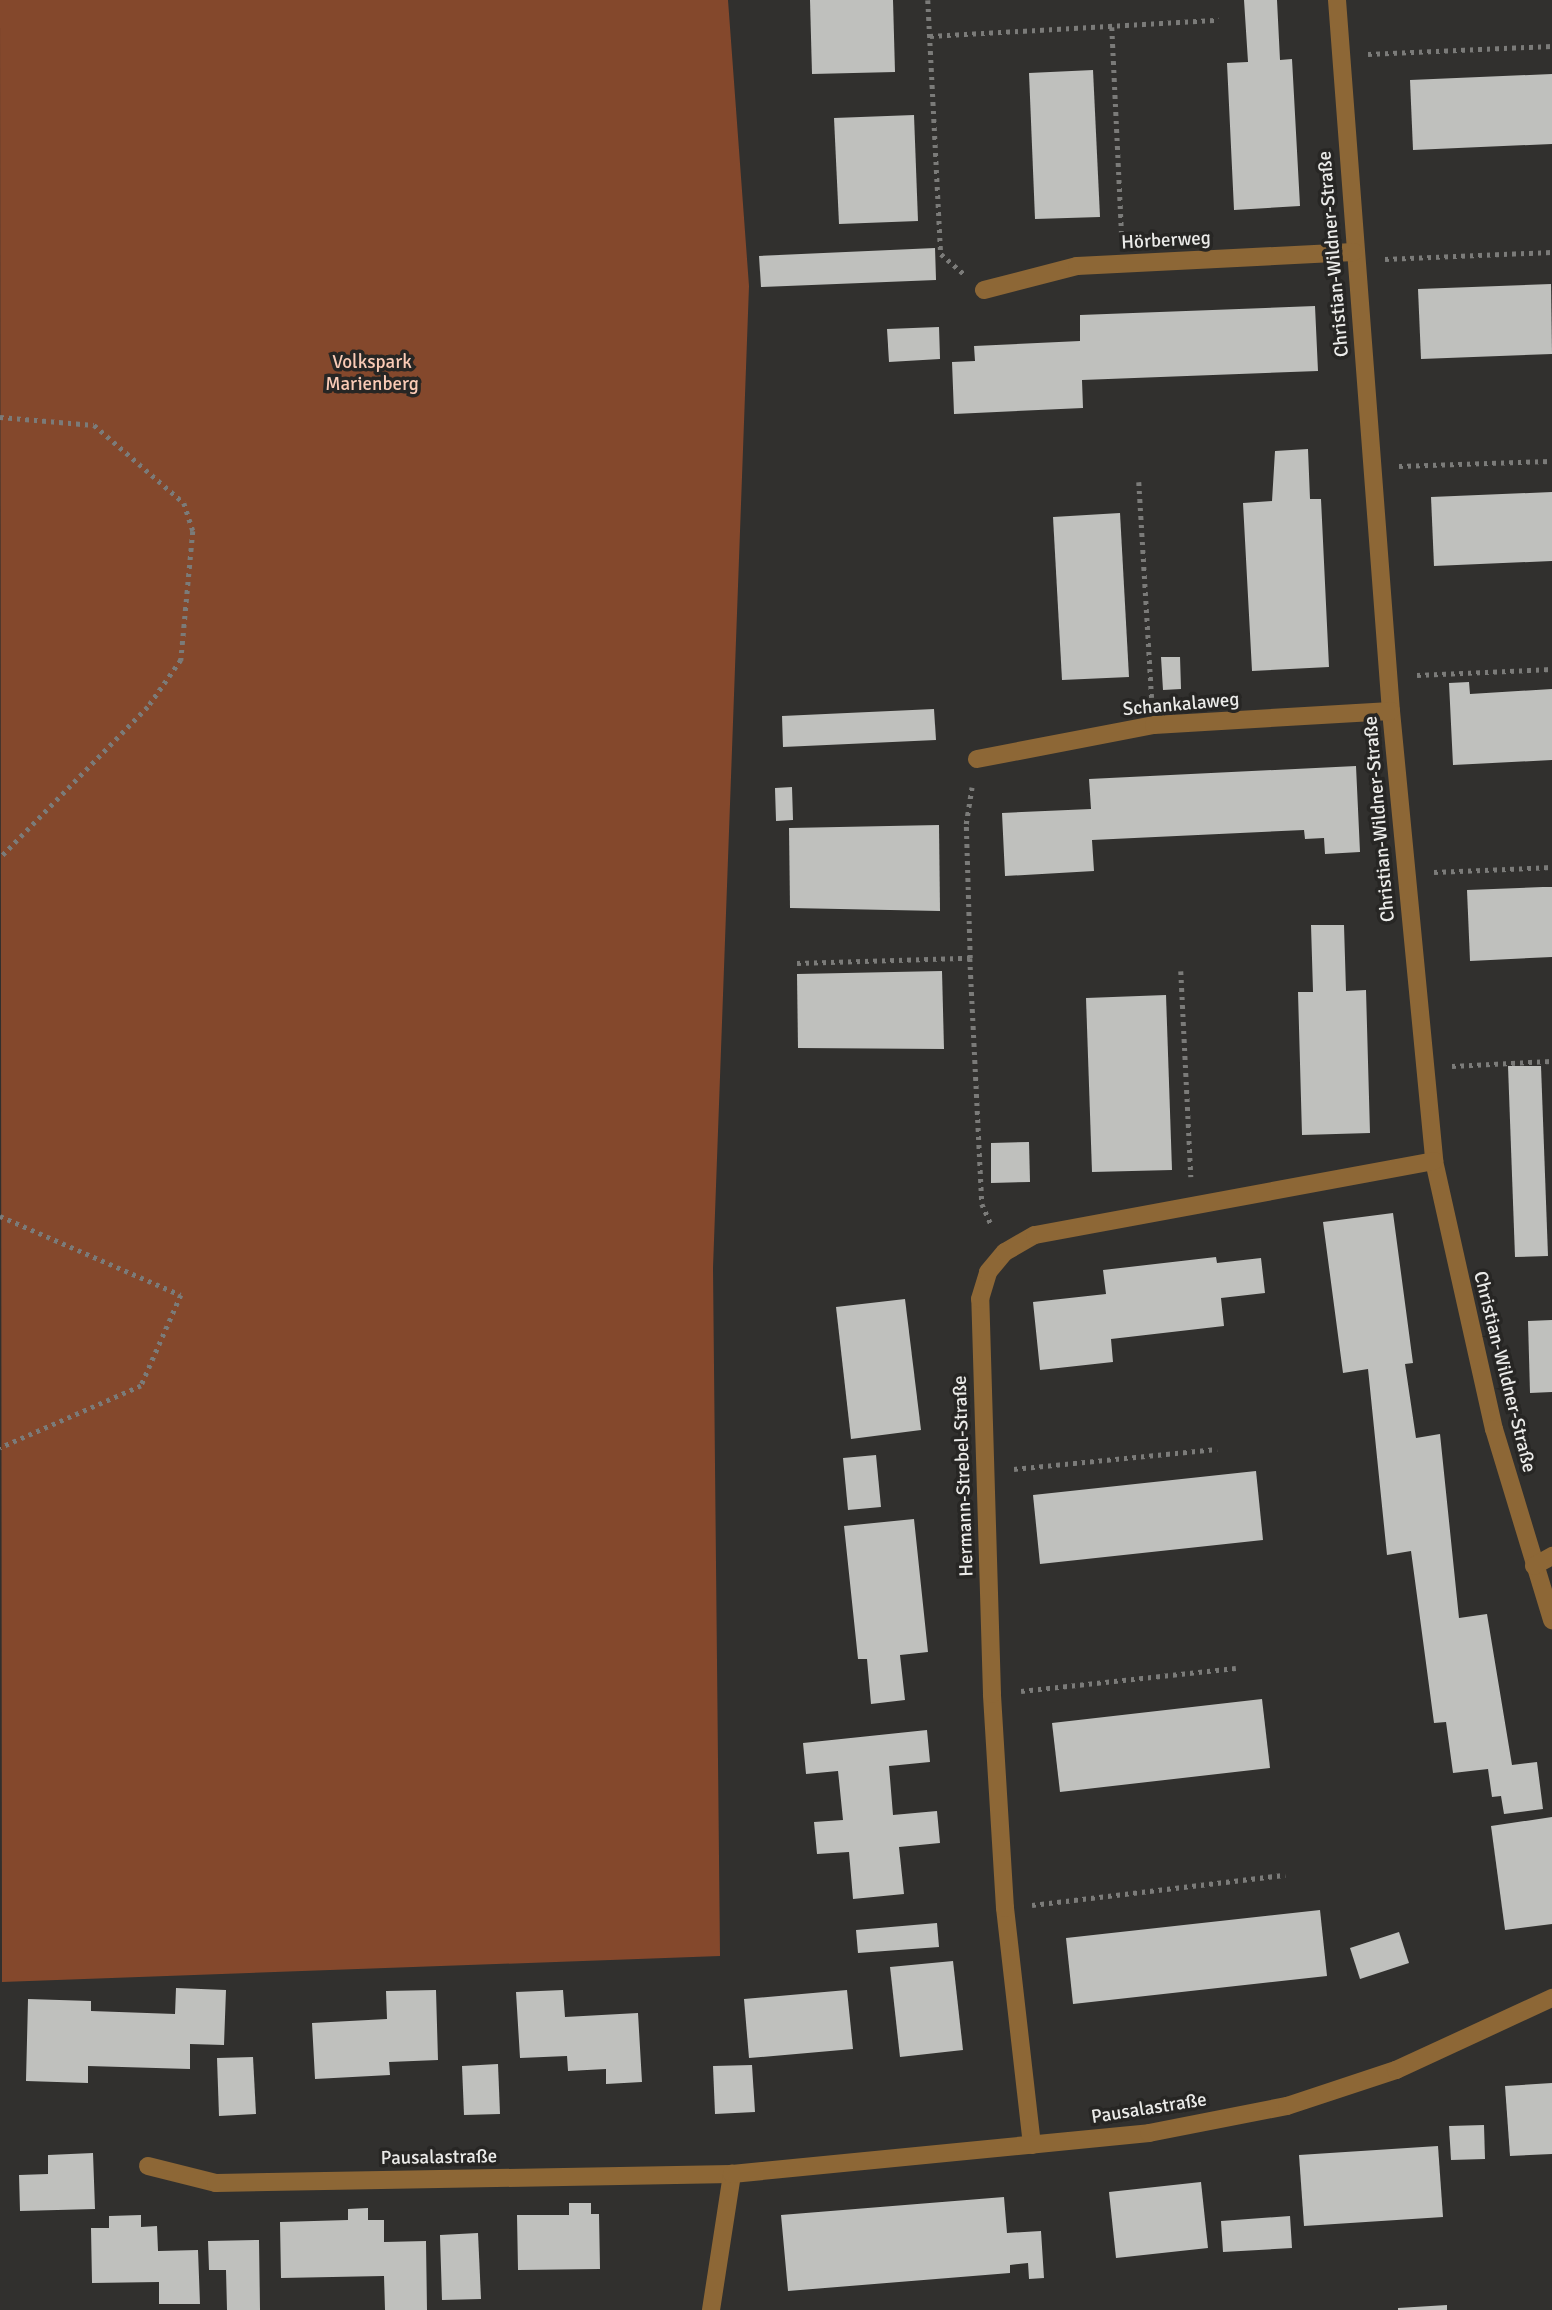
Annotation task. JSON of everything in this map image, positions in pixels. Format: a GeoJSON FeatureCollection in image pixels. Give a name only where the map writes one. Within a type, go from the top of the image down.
{"type":"FeatureCollection","features":[{"type":"Feature","properties":{"kind":"street","name":"Christian-Wildner-Straße"},"geometry":{"type":"LineString","coordinates":[[1337,0],[1354,252],[1391,711],[1434,1161],[1493,1429],[1552,1620]]}},
{"type":"Feature","properties":{"kind":"street","name":"Hörberweg"},"geometry":{"type":"LineString","coordinates":[[984,290],[1077,266],[1354,252]]}},
{"type":"Feature","properties":{"kind":"street","name":"Schankalaweg"},"geometry":{"type":"LineString","coordinates":[[977,759],[1154,725],[1391,711]]}},
{"type":"Feature","properties":{"kind":"street","name":"Hermann-Strebel-Straße"},"geometry":{"type":"LineString","coordinates":[[1032,2145],[1006,1908],[992,1694],[980,1299],[988,1272],[1005,1252],[1035,1235],[1434,1161]]}},
{"type":"Feature","properties":{"kind":"street"},"geometry":{"type":"LineString","coordinates":[[1534,1566],[1552,1556]]}},
{"type":"Feature","properties":{"kind":"street","name":"Pausalastraße"},"geometry":{"type":"LineString","coordinates":[[148,2166],[216,2183],[732,2174],[1149,2133],[1287,2106],[1396,2070],[1552,1998]]}},
{"type":"Feature","properties":{"kind":"street"},"geometry":{"type":"LineString","coordinates":[[711,2310],[732,2174]]}},
{"type":"Feature","properties":{"kind":"path"},"geometry":{"type":"LineString","coordinates":[[928,0],[941,254],[984,290]]}},
{"type":"Feature","properties":{"kind":"path"},"geometry":{"type":"LineString","coordinates":[[930,36],[1219,20]]}},
{"type":"Feature","properties":{"kind":"path"},"geometry":{"type":"LineString","coordinates":[[1112,27],[1124,264]]}},
{"type":"Feature","properties":{"kind":"path"},"geometry":{"type":"LineString","coordinates":[[1376,53],[1552,46]]}},
{"type":"Feature","properties":{"kind":"path"},"geometry":{"type":"LineString","coordinates":[[1394,258],[1552,252]]}},
{"type":"Feature","properties":{"kind":"path"},"geometry":{"type":"LineString","coordinates":[[0,417],[94,425],[184,503],[193,531],[181,660],[148,708],[0,858]]}},
{"type":"Feature","properties":{"kind":"path"},"geometry":{"type":"LineString","coordinates":[[1410,466],[1552,461]]}},
{"type":"Feature","properties":{"kind":"path"},"geometry":{"type":"LineString","coordinates":[[1139,482],[1154,725]]}},
{"type":"Feature","properties":{"kind":"path"},"geometry":{"type":"LineString","coordinates":[[1425,675],[1552,669]]}},
{"type":"Feature","properties":{"kind":"path"},"geometry":{"type":"LineString","coordinates":[[977,759],[966,824],[982,1204],[1005,1252]]}},
{"type":"Feature","properties":{"kind":"path"},"geometry":{"type":"LineString","coordinates":[[1446,871],[1552,867]]}},
{"type":"Feature","properties":{"kind":"path"},"geometry":{"type":"LineString","coordinates":[[797,963],[970,958]]}},
{"type":"Feature","properties":{"kind":"path"},"geometry":{"type":"LineString","coordinates":[[1181,971],[1192,1206]]}},
{"type":"Feature","properties":{"kind":"path"},"geometry":{"type":"LineString","coordinates":[[1424,1068],[1552,1061]]}},
{"type":"Feature","properties":{"kind":"path"},"geometry":{"type":"LineString","coordinates":[[0,1216],[181,1294],[141,1386],[0,1448]]}},
{"type":"Feature","properties":{"kind":"path"},"geometry":{"type":"LineString","coordinates":[[985,1472],[1217,1449]]}},
{"type":"Feature","properties":{"kind":"path"},"geometry":{"type":"LineString","coordinates":[[992,1694],[1236,1668]]}},
{"type":"Feature","properties":{"kind":"path"},"geometry":{"type":"LineString","coordinates":[[1006,1908],[1285,1875]]}},
{"type":"Feature","properties":{"kind":"green space","name":"Volkspark Marienberg"},"geometry":{"type":"Polygon","coordinates":[[[0,0],[728,0],[749,286],[713,1268],[720,1956],[2,1982],[0,0]]]}},
{"type":"Feature","properties":{"kind":"building"},"geometry":{"type":"Polygon","coordinates":[[[810,0],[893,0],[895,72],[812,74],[810,0]]]}},
{"type":"Feature","properties":{"kind":"building"},"geometry":{"type":"Polygon","coordinates":[[[1244,0],[1277,0],[1280,60],[1292,59],[1300,206],[1234,210],[1227,63],[1248,62],[1244,0]]]}},
{"type":"Feature","properties":{"kind":"building"},"geometry":{"type":"Polygon","coordinates":[[[1093,70],[1100,217],[1035,219],[1029,73],[1093,70]]]}},
{"type":"Feature","properties":{"kind":"building"},"geometry":{"type":"Polygon","coordinates":[[[1552,74],[1552,144],[1413,150],[1410,80],[1552,74]]]}},
{"type":"Feature","properties":{"kind":"building"},"geometry":{"type":"Polygon","coordinates":[[[914,115],[918,221],[839,224],[834,118],[914,115]]]}},
{"type":"Feature","properties":{"kind":"building"},"geometry":{"type":"Polygon","coordinates":[[[935,248],[936,280],[761,287],[759,256],[935,248]]]}},
{"type":"Feature","properties":{"kind":"building"},"geometry":{"type":"Polygon","coordinates":[[[1551,284],[1552,354],[1421,359],[1418,289],[1551,284]]]}},
{"type":"Feature","properties":{"kind":"building"},"geometry":{"type":"Polygon","coordinates":[[[1315,306],[1318,371],[1082,380],[1083,408],[954,414],[952,362],[975,361],[974,346],[1080,341],[1080,315],[1315,306]]]}},
{"type":"Feature","properties":{"kind":"building"},"geometry":{"type":"Polygon","coordinates":[[[939,327],[940,359],[889,362],[887,329],[939,327]]]}},
{"type":"Feature","properties":{"kind":"building"},"geometry":{"type":"Polygon","coordinates":[[[1308,449],[1310,499],[1321,499],[1329,667],[1252,671],[1243,503],[1272,501],[1275,451],[1308,449]]]}},
{"type":"Feature","properties":{"kind":"building"},"geometry":{"type":"Polygon","coordinates":[[[1552,492],[1552,561],[1434,566],[1431,497],[1552,492]]]}},
{"type":"Feature","properties":{"kind":"building"},"geometry":{"type":"Polygon","coordinates":[[[1120,513],[1129,677],[1062,680],[1053,517],[1120,513]]]}},
{"type":"Feature","properties":{"kind":"building"},"geometry":{"type":"Polygon","coordinates":[[[1161,657],[1180,657],[1181,689],[1163,690],[1161,657]]]}},
{"type":"Feature","properties":{"kind":"building"},"geometry":{"type":"Polygon","coordinates":[[[1469,682],[1470,694],[1552,689],[1552,760],[1453,765],[1449,683],[1469,682]]]}},
{"type":"Feature","properties":{"kind":"building"},"geometry":{"type":"Polygon","coordinates":[[[934,709],[936,740],[783,747],[782,716],[934,709]]]}},
{"type":"Feature","properties":{"kind":"building"},"geometry":{"type":"Polygon","coordinates":[[[1356,766],[1360,852],[1325,854],[1324,838],[1305,839],[1304,830],[1092,840],[1094,871],[1005,876],[1002,813],[1091,809],[1089,779],[1356,766]]]}},
{"type":"Feature","properties":{"kind":"building"},"geometry":{"type":"Polygon","coordinates":[[[792,787],[793,820],[776,821],[775,788],[792,787]]]}},
{"type":"Feature","properties":{"kind":"building"},"geometry":{"type":"Polygon","coordinates":[[[939,825],[940,911],[790,908],[789,828],[939,825]]]}},
{"type":"Feature","properties":{"kind":"building"},"geometry":{"type":"Polygon","coordinates":[[[1552,887],[1552,957],[1470,961],[1467,890],[1552,887]]]}},
{"type":"Feature","properties":{"kind":"building"},"geometry":{"type":"Polygon","coordinates":[[[1311,925],[1344,925],[1346,991],[1366,990],[1370,1133],[1302,1135],[1298,992],[1313,992],[1311,925]]]}},
{"type":"Feature","properties":{"kind":"building"},"geometry":{"type":"Polygon","coordinates":[[[942,971],[944,1049],[798,1048],[797,974],[942,971]]]}},
{"type":"Feature","properties":{"kind":"building"},"geometry":{"type":"Polygon","coordinates":[[[1166,995],[1172,1170],[1092,1172],[1086,998],[1166,995]]]}},
{"type":"Feature","properties":{"kind":"building"},"geometry":{"type":"Polygon","coordinates":[[[1508,1066],[1541,1066],[1548,1256],[1515,1257],[1508,1066]]]}},
{"type":"Feature","properties":{"kind":"building"},"geometry":{"type":"Polygon","coordinates":[[[1029,1142],[1030,1182],[991,1183],[991,1143],[1029,1142]]]}},
{"type":"Feature","properties":{"kind":"building"},"geometry":{"type":"Polygon","coordinates":[[[1393,1213],[1413,1363],[1405,1364],[1416,1438],[1440,1434],[1459,1618],[1487,1614],[1512,1765],[1537,1762],[1543,1809],[1504,1814],[1501,1796],[1492,1797],[1488,1769],[1453,1773],[1446,1722],[1434,1723],[1411,1551],[1387,1555],[1368,1369],[1343,1373],[1323,1222],[1393,1213]]]}},
{"type":"Feature","properties":{"kind":"building"},"geometry":{"type":"Polygon","coordinates":[[[1216,1257],[1217,1263],[1261,1258],[1265,1293],[1221,1298],[1224,1326],[1111,1339],[1113,1362],[1040,1370],[1033,1302],[1106,1294],[1103,1270],[1216,1257]]]}},
{"type":"Feature","properties":{"kind":"building"},"geometry":{"type":"Polygon","coordinates":[[[905,1299],[921,1430],[851,1439],[836,1307],[905,1299]]]}},
{"type":"Feature","properties":{"kind":"building"},"geometry":{"type":"Polygon","coordinates":[[[1552,1320],[1552,1392],[1530,1393],[1528,1321],[1552,1320]]]}},
{"type":"Feature","properties":{"kind":"building"},"geometry":{"type":"Polygon","coordinates":[[[876,1455],[881,1507],[848,1510],[843,1458],[876,1455]]]}},
{"type":"Feature","properties":{"kind":"building"},"geometry":{"type":"Polygon","coordinates":[[[1256,1471],[1263,1540],[1040,1564],[1033,1495],[1256,1471]]]}},
{"type":"Feature","properties":{"kind":"building"},"geometry":{"type":"Polygon","coordinates":[[[914,1519],[928,1652],[900,1655],[905,1700],[871,1704],[867,1659],[858,1659],[844,1526],[914,1519]]]}},
{"type":"Feature","properties":{"kind":"building"},"geometry":{"type":"Polygon","coordinates":[[[1262,1699],[1270,1768],[1060,1792],[1052,1723],[1262,1699]]]}},
{"type":"Feature","properties":{"kind":"building"},"geometry":{"type":"Polygon","coordinates":[[[927,1730],[930,1762],[889,1766],[893,1815],[937,1811],[940,1843],[899,1847],[904,1894],[853,1899],[849,1852],[817,1854],[814,1822],[843,1820],[838,1771],[806,1774],[803,1743],[927,1730]]]}},
{"type":"Feature","properties":{"kind":"building"},"geometry":{"type":"Polygon","coordinates":[[[1552,1817],[1552,1924],[1505,1930],[1491,1826],[1552,1817]]]}},
{"type":"Feature","properties":{"kind":"building"},"geometry":{"type":"Polygon","coordinates":[[[1320,1910],[1327,1976],[1073,2004],[1066,1938],[1320,1910]]]}},
{"type":"Feature","properties":{"kind":"building"},"geometry":{"type":"Polygon","coordinates":[[[937,1923],[939,1947],[858,1953],[856,1930],[937,1923]]]}},
{"type":"Feature","properties":{"kind":"building"},"geometry":{"type":"Polygon","coordinates":[[[1399,1932],[1409,1963],[1360,1979],[1350,1948],[1399,1932]]]}},
{"type":"Feature","properties":{"kind":"building"},"geometry":{"type":"Polygon","coordinates":[[[953,1961],[963,2050],[900,2057],[890,1967],[953,1961]]]}},
{"type":"Feature","properties":{"kind":"building"},"geometry":{"type":"Polygon","coordinates":[[[176,1988],[226,1990],[224,2045],[190,2044],[190,2069],[88,2066],[88,2083],[26,2081],[28,1999],[91,2001],[91,2011],[175,2014],[176,1988]]]}},
{"type":"Feature","properties":{"kind":"building"},"geometry":{"type":"Polygon","coordinates":[[[436,1990],[438,2060],[389,2062],[390,2075],[315,2079],[312,2023],[387,2019],[386,1991],[436,1990]]]}},
{"type":"Feature","properties":{"kind":"building"},"geometry":{"type":"Polygon","coordinates":[[[563,1990],[565,2017],[638,2013],[642,2082],[606,2084],[606,2069],[568,2071],[567,2056],[520,2058],[516,1992],[563,1990]]]}},
{"type":"Feature","properties":{"kind":"building"},"geometry":{"type":"Polygon","coordinates":[[[847,1990],[853,2049],[749,2058],[744,1999],[847,1990]]]}},
{"type":"Feature","properties":{"kind":"building"},"geometry":{"type":"Polygon","coordinates":[[[253,2057],[256,2114],[219,2116],[217,2058],[253,2057]]]}},
{"type":"Feature","properties":{"kind":"building"},"geometry":{"type":"Polygon","coordinates":[[[498,2064],[500,2114],[464,2115],[462,2066],[498,2064]]]}},
{"type":"Feature","properties":{"kind":"building"},"geometry":{"type":"Polygon","coordinates":[[[752,2065],[755,2112],[715,2114],[713,2066],[752,2065]]]}},
{"type":"Feature","properties":{"kind":"building"},"geometry":{"type":"Polygon","coordinates":[[[1552,2083],[1552,2154],[1510,2156],[1505,2086],[1552,2083]]]}},
{"type":"Feature","properties":{"kind":"building"},"geometry":{"type":"Polygon","coordinates":[[[1484,2125],[1485,2159],[1451,2160],[1449,2126],[1484,2125]]]}},
{"type":"Feature","properties":{"kind":"building"},"geometry":{"type":"Polygon","coordinates":[[[1438,2146],[1443,2217],[1304,2226],[1299,2155],[1438,2146]]]}},
{"type":"Feature","properties":{"kind":"building"},"geometry":{"type":"Polygon","coordinates":[[[93,2153],[95,2209],[20,2211],[19,2175],[48,2174],[48,2155],[93,2153]]]}},
{"type":"Feature","properties":{"kind":"building"},"geometry":{"type":"Polygon","coordinates":[[[1201,2182],[1208,2248],[1116,2258],[1109,2192],[1201,2182]]]}},
{"type":"Feature","properties":{"kind":"building"},"geometry":{"type":"Polygon","coordinates":[[[1004,2197],[1007,2233],[1041,2231],[1044,2278],[1029,2279],[1028,2263],[1010,2265],[1010,2273],[788,2291],[781,2215],[1004,2197]]]}},
{"type":"Feature","properties":{"kind":"building"},"geometry":{"type":"Polygon","coordinates":[[[569,2203],[591,2203],[591,2214],[599,2214],[600,2269],[518,2270],[517,2215],[569,2215],[569,2203]]]}},
{"type":"Feature","properties":{"kind":"building"},"geometry":{"type":"Polygon","coordinates":[[[368,2208],[368,2220],[384,2220],[384,2242],[426,2241],[427,2310],[385,2310],[384,2276],[281,2278],[280,2222],[348,2220],[348,2209],[368,2208]]]}},
{"type":"Feature","properties":{"kind":"building"},"geometry":{"type":"Polygon","coordinates":[[[141,2215],[141,2227],[157,2226],[158,2251],[198,2250],[200,2304],[159,2304],[159,2282],[92,2283],[91,2228],[109,2228],[109,2216],[141,2215]]]}},
{"type":"Feature","properties":{"kind":"building"},"geometry":{"type":"Polygon","coordinates":[[[1290,2216],[1292,2248],[1223,2252],[1221,2221],[1290,2216]]]}},
{"type":"Feature","properties":{"kind":"building"},"geometry":{"type":"Polygon","coordinates":[[[478,2233],[481,2299],[442,2300],[440,2235],[478,2233]]]}},
{"type":"Feature","properties":{"kind":"building"},"geometry":{"type":"Polygon","coordinates":[[[259,2240],[260,2310],[227,2310],[226,2270],[209,2270],[208,2241],[259,2240]]]}},
{"type":"Feature","properties":{"kind":"building"},"geometry":{"type":"Polygon","coordinates":[[[1447,2305],[1447,2310],[1398,2310],[1398,2308],[1447,2305]]]}}]}
